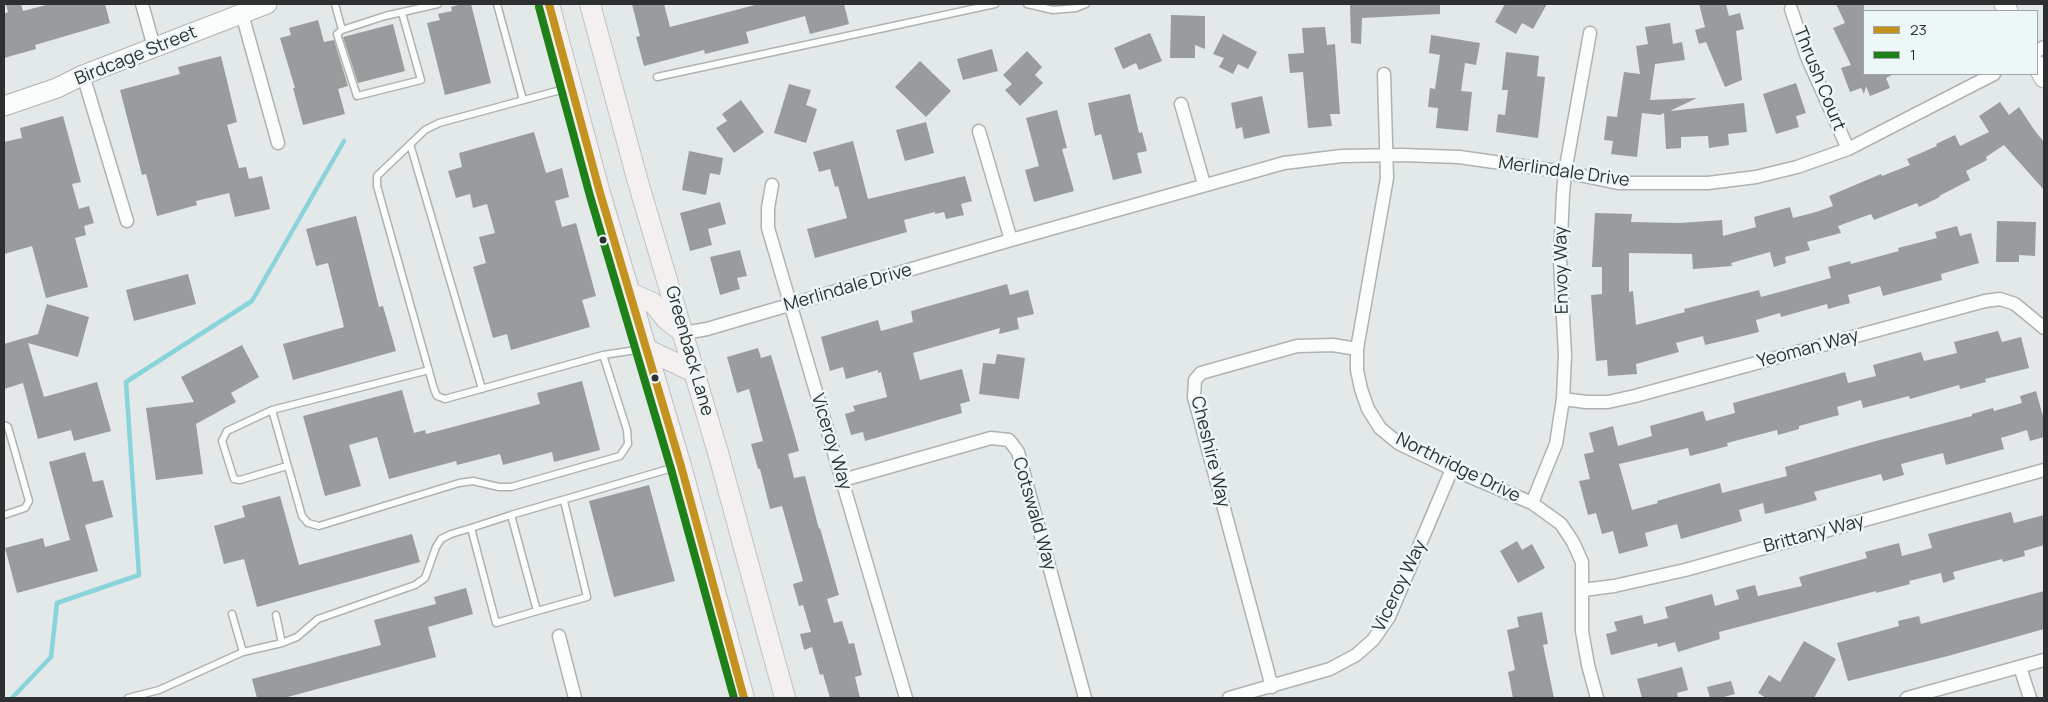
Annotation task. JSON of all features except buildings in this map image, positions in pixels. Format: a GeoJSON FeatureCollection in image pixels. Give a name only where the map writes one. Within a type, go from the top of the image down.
{"type":"FeatureCollection","features":[{"type":"Feature","properties":{"kind":"main road"},"geometry":{"type":"LineString","coordinates":[[549,4],[630,293],[681,466],[744,698]]}},
{"type":"Feature","properties":{"kind":"main road","name":"Greenback Lane"},"geometry":{"type":"LineString","coordinates":[[590,4],[638,182],[696,373],[762,611],[784,698]]}},
{"type":"Feature","properties":{"kind":"main road"},"geometry":{"type":"LineString","coordinates":[[630,293],[652,303],[666,319],[684,333]]}},
{"type":"Feature","properties":{"kind":"main road"},"geometry":{"type":"LineString","coordinates":[[646,349],[696,373]]}},
{"type":"Feature","properties":{"kind":"street"},"geometry":{"type":"LineString","coordinates":[[142,4],[154,47]]}},
{"type":"Feature","properties":{"kind":"street"},"geometry":{"type":"LineString","coordinates":[[252,8],[278,143]]}},
{"type":"Feature","properties":{"kind":"street","name":"Birdcage Street"},"geometry":{"type":"LineString","coordinates":[[4,106],[57,88],[83,75],[252,8]]}},
{"type":"Feature","properties":{"kind":"street","name":"Thrush Court"},"geometry":{"type":"LineString","coordinates":[[1791,9],[1807,57],[1848,149]]}},
{"type":"Feature","properties":{"kind":"street","name":"Envoy Way"},"geometry":{"type":"LineString","coordinates":[[1532,503],[1556,444],[1563,399],[1565,355],[1560,260],[1565,172],[1590,33]]}},
{"type":"Feature","properties":{"kind":"street"},"geometry":{"type":"LineString","coordinates":[[2038,67],[2044,78]]}},
{"type":"Feature","properties":{"kind":"street","name":"Northridge Drive"},"geometry":{"type":"LineString","coordinates":[[1384,74],[1387,178],[1357,349],[1357,370],[1361,389],[1368,409],[1380,428],[1398,443],[1452,469],[1532,503],[1561,524],[1573,542],[1582,562],[1582,631],[1588,665],[1597,698]]}},
{"type":"Feature","properties":{"kind":"street"},"geometry":{"type":"LineString","coordinates":[[83,75],[127,221]]}},
{"type":"Feature","properties":{"kind":"street","name":"Merlindale Drive"},"geometry":{"type":"LineString","coordinates":[[684,333],[707,329],[1204,184],[1284,163],[1342,156],[1459,157],[1565,172],[1618,183],[1708,183],[1756,177],[1797,167],[1848,149],[1992,75]]}},
{"type":"Feature","properties":{"kind":"street"},"geometry":{"type":"LineString","coordinates":[[1181,104],[1204,184]]}},
{"type":"Feature","properties":{"kind":"street"},"geometry":{"type":"LineString","coordinates":[[979,131],[1010,240]]}},
{"type":"Feature","properties":{"kind":"street","name":"Viceroy Way"},"geometry":{"type":"LineString","coordinates":[[772,185],[768,208],[768,228],[906,698]]}},
{"type":"Feature","properties":{"kind":"street","name":"Yeoman Way"},"geometry":{"type":"LineString","coordinates":[[1563,399],[1608,402],[1635,396],[1984,301],[2000,299],[2015,304],[2044,328]]}},
{"type":"Feature","properties":{"kind":"street","name":"Cheshire Way"},"geometry":{"type":"LineString","coordinates":[[1272,687],[1194,397],[1195,380],[1201,374],[1297,346],[1333,345],[1357,349]]}},
{"type":"Feature","properties":{"kind":"street","name":"Cotswald Way"},"geometry":{"type":"LineString","coordinates":[[843,480],[991,438],[1009,440],[1018,452],[1085,698]]}},
{"type":"Feature","properties":{"kind":"street","name":"Viceroy Way"},"geometry":{"type":"LineString","coordinates":[[1229,698],[1330,669],[1356,655],[1373,640],[1389,617],[1452,469]]}},
{"type":"Feature","properties":{"kind":"street","name":"Brittany Way"},"geometry":{"type":"LineString","coordinates":[[1583,590],[1614,586],[1685,570],[2044,470]]}},
{"type":"Feature","properties":{"kind":"street"},"geometry":{"type":"LineString","coordinates":[[559,636],[575,698]]}},
{"type":"Feature","properties":{"kind":"street"},"geometry":{"type":"LineString","coordinates":[[1907,698],[2044,660]]}},
{"type":"Feature","properties":{"kind":"street"},"geometry":{"type":"LineString","coordinates":[[2020,667],[2030,698]]}},
{"type":"Feature","properties":{"kind":"lane"},"geometry":{"type":"LineString","coordinates":[[335,4],[342,30]]}},
{"type":"Feature","properties":{"kind":"lane"},"geometry":{"type":"LineString","coordinates":[[402,13],[420,80],[357,96],[337,34],[342,30],[402,13],[438,4]]}},
{"type":"Feature","properties":{"kind":"lane"},"geometry":{"type":"LineString","coordinates":[[497,4],[523,100]]}},
{"type":"Feature","properties":{"kind":"lane"},"geometry":{"type":"LineString","coordinates":[[657,77],[995,4]]}},
{"type":"Feature","properties":{"kind":"lane"},"geometry":{"type":"LineString","coordinates":[[1032,4],[1053,10],[1076,8],[1086,4]]}},
{"type":"Feature","properties":{"kind":"lane"},"geometry":{"type":"LineString","coordinates":[[572,87],[439,123],[424,130],[377,176],[377,186],[437,396],[445,399],[603,355],[646,349]]}},
{"type":"Feature","properties":{"kind":"lane"},"geometry":{"type":"LineString","coordinates":[[410,144],[482,389]]}},
{"type":"Feature","properties":{"kind":"lane"},"geometry":{"type":"LineString","coordinates":[[272,410],[302,516],[308,523],[319,526],[459,483],[473,481],[499,487],[511,487],[620,456],[628,444],[627,430],[603,355]]}},
{"type":"Feature","properties":{"kind":"lane"},"geometry":{"type":"LineString","coordinates":[[287,466],[240,480],[234,479],[222,441],[227,431],[272,410],[429,370]]}},
{"type":"Feature","properties":{"kind":"lane"},"geometry":{"type":"LineString","coordinates":[[4,425],[8,427],[29,501],[25,508],[4,515]]}},
{"type":"Feature","properties":{"kind":"lane"},"geometry":{"type":"LineString","coordinates":[[128,698],[159,690],[243,652],[282,643],[297,637],[318,619],[416,585],[425,578],[441,539],[451,534],[681,466]]}},
{"type":"Feature","properties":{"kind":"lane"},"geometry":{"type":"LineString","coordinates":[[471,528],[496,623],[587,597],[564,501]]}},
{"type":"Feature","properties":{"kind":"lane"},"geometry":{"type":"LineString","coordinates":[[511,515],[537,611]]}},
{"type":"Feature","properties":{"kind":"lane"},"geometry":{"type":"LineString","coordinates":[[232,614],[243,652]]}},
{"type":"Feature","properties":{"kind":"lane"},"geometry":{"type":"LineString","coordinates":[[276,615],[282,643]]}},
{"type":"Feature","properties":{"kind":"waterway"},"geometry":{"type":"LineString","coordinates":[[12,698],[51,657],[57,603],[139,575],[126,382],[252,301],[344,141]]}},
{"type":"Feature","properties":{"kind":"transit line","name":"23"},"geometry":{"type":"LineString","coordinates":[[549,4],[600,193],[681,466],[744,698]]}},
{"type":"Feature","properties":{"kind":"transit line","name":"1"},"geometry":{"type":"LineString","coordinates":[[539,7],[590,196],[671,469],[734,698]]}}]}
